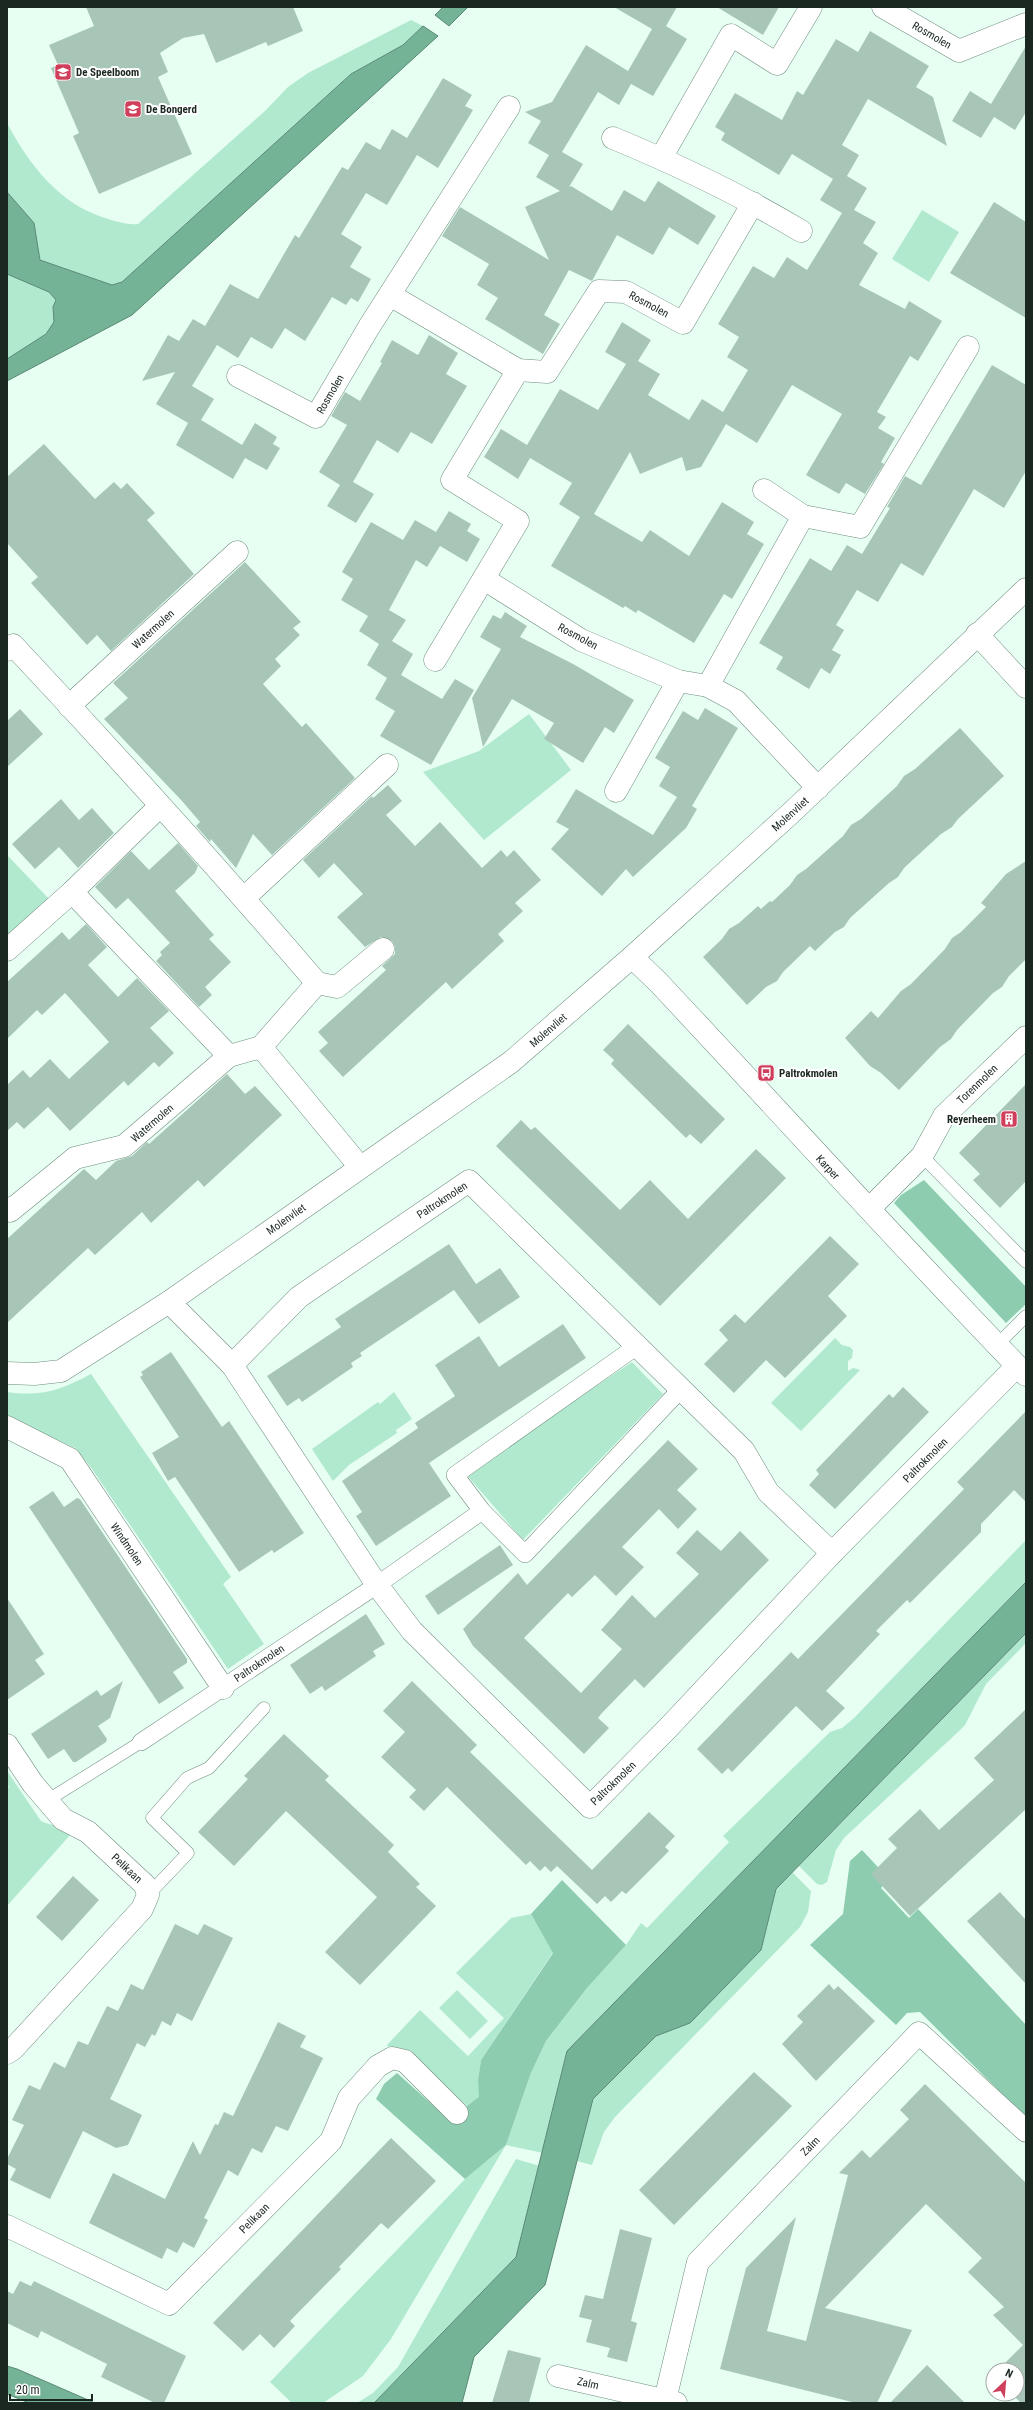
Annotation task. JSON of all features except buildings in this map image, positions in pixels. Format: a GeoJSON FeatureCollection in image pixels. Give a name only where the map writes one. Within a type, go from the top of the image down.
{"type":"FeatureCollection","features":[{"type":"Feature","properties":{"kind":"street"},"geometry":{"type":"LineString","coordinates":[[661,158],[731,35],[777,64],[811,7]]}},
{"type":"Feature","properties":{"kind":"street","name":"Rosmolen"},"geometry":{"type":"LineString","coordinates":[[883,7],[959,51],[1026,24]]}},
{"type":"Feature","properties":{"kind":"street","name":"Rosmolen"},"geometry":{"type":"LineString","coordinates":[[238,376],[316,417],[390,295],[509,107]]}},
{"type":"Feature","properties":{"kind":"street"},"geometry":{"type":"LineString","coordinates":[[613,138],[661,158],[753,203],[801,231]]}},
{"type":"Feature","properties":{"kind":"street","name":"Rosmolen"},"geometry":{"type":"LineString","coordinates":[[390,295],[518,370],[547,372],[599,291],[626,292],[683,323],[753,203]]}},
{"type":"Feature","properties":{"kind":"street"},"geometry":{"type":"LineString","coordinates":[[764,490],[803,516],[860,527],[968,347]]}},
{"type":"Feature","properties":{"kind":"street"},"geometry":{"type":"LineString","coordinates":[[435,660],[518,521],[452,480],[518,370]]}},
{"type":"Feature","properties":{"kind":"street"},"geometry":{"type":"LineString","coordinates":[[708,686],[803,516]]}},
{"type":"Feature","properties":{"kind":"street","name":"Watermolen"},"geometry":{"type":"LineString","coordinates":[[69,706],[237,552]]}},
{"type":"Feature","properties":{"kind":"street","name":"Rosmolen"},"geometry":{"type":"LineString","coordinates":[[484,579],[581,640],[678,681],[708,686],[736,702],[818,788]]}},
{"type":"Feature","properties":{"kind":"street","name":"Molenvliet"},"geometry":{"type":"LineString","coordinates":[[7,1373],[34,1374],[61,1371],[169,1302],[510,1062],[632,957],[818,788],[977,634],[1026,589]]}},
{"type":"Feature","properties":{"kind":"street"},"geometry":{"type":"LineString","coordinates":[[977,634],[1026,687]]}},
{"type":"Feature","properties":{"kind":"street"},"geometry":{"type":"LineString","coordinates":[[7,650],[12,645],[69,706],[244,898],[317,983],[336,987],[383,949]]}},
{"type":"Feature","properties":{"kind":"street"},"geometry":{"type":"LineString","coordinates":[[616,791],[678,681]]}},
{"type":"Feature","properties":{"kind":"street"},"geometry":{"type":"LineString","coordinates":[[244,898],[387,764]]}},
{"type":"Feature","properties":{"kind":"street"},"geometry":{"type":"LineString","coordinates":[[7,950],[72,892],[160,806]]}},
{"type":"Feature","properties":{"kind":"street"},"geometry":{"type":"LineString","coordinates":[[72,892],[229,1056]]}},
{"type":"Feature","properties":{"kind":"street","name":"Karper"},"geometry":{"type":"LineString","coordinates":[[632,957],[735,1064],[830,1169],[870,1208],[1022,1370]]}},
{"type":"Feature","properties":{"kind":"street"},"geometry":{"type":"LineString","coordinates":[[317,983],[261,1047],[360,1167]]}},
{"type":"Feature","properties":{"kind":"street","name":"Torenmolen"},"geometry":{"type":"LineString","coordinates":[[870,1208],[922,1156],[944,1116],[1026,1037]]}},
{"type":"Feature","properties":{"kind":"street","name":"Watermolen"},"geometry":{"type":"LineString","coordinates":[[7,1208],[10,1211],[75,1158],[124,1146],[229,1056],[261,1047]]}},
{"type":"Feature","properties":{"kind":"street","name":"Paltrokmolen"},"geometry":{"type":"LineString","coordinates":[[232,1365],[299,1297],[469,1181],[744,1451],[768,1492],[832,1553]]}},
{"type":"Feature","properties":{"kind":"street","name":"Paltrokmolen"},"geometry":{"type":"LineString","coordinates":[[169,1302],[232,1365],[377,1585],[412,1631],[590,1807],[669,1727],[832,1553],[1022,1370]]}},
{"type":"Feature","properties":{"kind":"street"},"geometry":{"type":"LineString","coordinates":[[637,1346],[455,1475],[482,1511],[525,1554],[681,1389]]}},
{"type":"Feature","properties":{"kind":"street","name":"Windmolen"},"geometry":{"type":"LineString","coordinates":[[7,1427],[70,1458],[222,1688]]}},
{"type":"Feature","properties":{"kind":"street","name":"Paltrokmolen"},"geometry":{"type":"LineString","coordinates":[[141,1742],[377,1585],[482,1511]]}},
{"type":"Feature","properties":{"kind":"street"},"geometry":{"type":"LineString","coordinates":[[7,1745],[33,1784],[48,1800]]}},
{"type":"Feature","properties":{"kind":"street","name":"Pelikaan"},"geometry":{"type":"LineString","coordinates":[[7,2053],[13,2050],[142,1909],[148,1895],[145,1885],[88,1832],[63,1819],[48,1800]]}},
{"type":"Feature","properties":{"kind":"street","name":"Zalm"},"geometry":{"type":"LineString","coordinates":[[558,2376],[670,2402],[698,2262],[920,2033],[1026,2131]]}},
{"type":"Feature","properties":{"kind":"street","name":"Pelikaan"},"geometry":{"type":"LineString","coordinates":[[7,2226],[169,2304],[331,2141],[349,2098],[378,2066],[392,2058],[405,2061],[457,2113]]}},
{"type":"Feature","properties":{"kind":"lane"},"geometry":{"type":"LineString","coordinates":[[922,1156],[1026,1262]]}},
{"type":"Feature","properties":{"kind":"lane"},"geometry":{"type":"LineString","coordinates":[[997,1344],[1026,1316]]}},
{"type":"Feature","properties":{"kind":"lane"},"geometry":{"type":"LineString","coordinates":[[148,1895],[188,1853],[152,1818],[188,1778],[209,1768],[264,1708]]}},
{"type":"Feature","properties":{"kind":"lane"},"geometry":{"type":"LineString","coordinates":[[48,1800],[141,1742]]}},
{"type":"Feature","properties":{"kind":"shaded area"},"geometry":{"type":"Polygon","coordinates":[[[443,7],[468,7],[449,26],[435,15],[443,7]]]}},
{"type":"Feature","properties":{"kind":"shaded area"},"geometry":{"type":"Polygon","coordinates":[[[411,20],[423,26],[403,45],[351,74],[122,282],[112,285],[40,260],[34,223],[7,192],[7,123],[36,169],[61,194],[91,213],[119,222],[138,224],[265,111],[288,87],[308,73],[411,20]]]}},
{"type":"Feature","properties":{"kind":"shaded area"},"geometry":{"type":"Polygon","coordinates":[[[423,26],[438,36],[132,315],[7,381],[7,359],[46,334],[54,322],[53,307],[56,300],[49,292],[7,274],[7,192],[34,223],[40,260],[112,285],[122,282],[351,74],[403,45],[423,26]]]}},
{"type":"Feature","properties":{"kind":"shaded area"},"geometry":{"type":"Polygon","coordinates":[[[922,210],[959,232],[929,282],[892,259],[922,210]]]}},
{"type":"Feature","properties":{"kind":"shaded area"},"geometry":{"type":"Polygon","coordinates":[[[7,274],[50,292],[56,300],[53,307],[55,322],[46,334],[7,359],[7,274]]]}},
{"type":"Feature","properties":{"kind":"shaded area"},"geometry":{"type":"Polygon","coordinates":[[[529,714],[571,770],[484,840],[423,772],[479,751],[529,714]]]}},
{"type":"Feature","properties":{"kind":"shaded area"},"geometry":{"type":"Polygon","coordinates":[[[7,855],[51,901],[7,940],[7,855]]]}},
{"type":"Feature","properties":{"kind":"shaded area"},"geometry":{"type":"Polygon","coordinates":[[[924,1180],[1026,1287],[1026,1304],[1006,1323],[894,1203],[901,1195],[924,1180]]]}},
{"type":"Feature","properties":{"kind":"shaded area"},"geometry":{"type":"Polygon","coordinates":[[[835,1338],[842,1345],[850,1347],[853,1350],[852,1358],[848,1361],[848,1371],[853,1368],[860,1370],[801,1431],[771,1403],[835,1338]]]}},
{"type":"Feature","properties":{"kind":"shaded area"},"geometry":{"type":"Polygon","coordinates":[[[632,1362],[663,1394],[523,1540],[465,1473],[632,1362]]]}},
{"type":"Feature","properties":{"kind":"shaded area"},"geometry":{"type":"Polygon","coordinates":[[[91,1374],[231,1577],[223,1584],[264,1644],[228,1669],[92,1469],[75,1448],[7,1416],[7,1392],[31,1394],[51,1391],[91,1374]]]}},
{"type":"Feature","properties":{"kind":"shaded area"},"geometry":{"type":"Polygon","coordinates":[[[394,1392],[412,1419],[396,1430],[397,1433],[349,1465],[333,1481],[312,1449],[378,1402],[380,1404],[394,1392]]]}},
{"type":"Feature","properties":{"kind":"shaded area"},"geometry":{"type":"Polygon","coordinates":[[[1026,1540],[1026,1582],[567,2051],[543,2153],[506,2145],[531,2073],[546,2041],[587,1988],[626,1945],[641,1923],[647,1928],[729,1842],[723,1836],[830,1732],[842,1728],[854,1718],[1026,1540]]]}},
{"type":"Feature","properties":{"kind":"shaded area"},"geometry":{"type":"Polygon","coordinates":[[[1026,1582],[1026,1633],[776,1889],[761,1950],[690,2023],[656,2036],[593,2099],[545,2285],[474,2357],[462,2403],[374,2403],[516,2257],[567,2051],[1026,1582]]]}},
{"type":"Feature","properties":{"kind":"shaded area"},"geometry":{"type":"Polygon","coordinates":[[[1026,1633],[1026,1643],[986,1684],[965,1725],[844,1838],[836,1850],[827,1882],[822,1885],[817,1884],[799,1866],[1026,1633]]]}},
{"type":"Feature","properties":{"kind":"shaded area"},"geometry":{"type":"Polygon","coordinates":[[[7,1771],[41,1821],[60,1827],[71,1834],[7,1906],[7,1789],[9,1787],[7,1784],[7,1771]]]}},
{"type":"Feature","properties":{"kind":"shaded area"},"geometry":{"type":"Polygon","coordinates":[[[862,1850],[889,1879],[881,1888],[909,1918],[918,1909],[1026,2025],[1026,2118],[920,2012],[907,2013],[896,2025],[810,1945],[843,1914],[850,1861],[862,1850]]]}},
{"type":"Feature","properties":{"kind":"shaded area"},"geometry":{"type":"Polygon","coordinates":[[[792,1872],[811,1891],[808,1912],[800,1927],[615,2117],[604,2132],[592,2165],[577,2161],[593,2099],[656,2036],[690,2023],[761,1950],[776,1889],[792,1872]]]}},
{"type":"Feature","properties":{"kind":"shaded area"},"geometry":{"type":"Polygon","coordinates":[[[562,1880],[626,1945],[587,1988],[546,2041],[531,2073],[506,2145],[465,2179],[376,2099],[384,2084],[397,2073],[454,2124],[467,2106],[479,2097],[478,2080],[481,2060],[553,1953],[531,1914],[562,1880]]]}},
{"type":"Feature","properties":{"kind":"shaded area"},"geometry":{"type":"Polygon","coordinates":[[[531,1914],[553,1952],[481,2060],[478,2080],[480,2097],[467,2106],[411,2054],[390,2049],[387,2045],[420,2010],[468,2056],[504,2018],[456,1973],[511,1918],[531,1914]]]}},
{"type":"Feature","properties":{"kind":"shaded area"},"geometry":{"type":"Polygon","coordinates":[[[457,1990],[488,2021],[470,2039],[439,2008],[457,1990]]]}},
{"type":"Feature","properties":{"kind":"shaded area"},"geometry":{"type":"Polygon","coordinates":[[[506,2145],[391,2339],[363,2376],[323,2403],[292,2403],[270,2382],[465,2179],[506,2145]]]}},
{"type":"Feature","properties":{"kind":"shaded area"},"geometry":{"type":"Polygon","coordinates":[[[516,2159],[540,2166],[516,2257],[374,2403],[357,2403],[373,2393],[398,2367],[516,2159]]]}},
{"type":"Feature","properties":{"kind":"shaded area"},"geometry":{"type":"Polygon","coordinates":[[[7,2366],[95,2403],[29,2403],[7,2394],[7,2366]]]}},
{"type":"Feature","properties":{"kind":"place","name":"De Speelboom"},"geometry":{"type":"Point","coordinates":[63,72]}},
{"type":"Feature","properties":{"kind":"place","name":"De Bongerd"},"geometry":{"type":"Point","coordinates":[133,109]}},
{"type":"Feature","properties":{"kind":"place","name":"Paltrokmolen"},"geometry":{"type":"Point","coordinates":[766,1073]}},
{"type":"Feature","properties":{"kind":"place","name":"Reyerheem"},"geometry":{"type":"Point","coordinates":[1009,1119]}}]}
